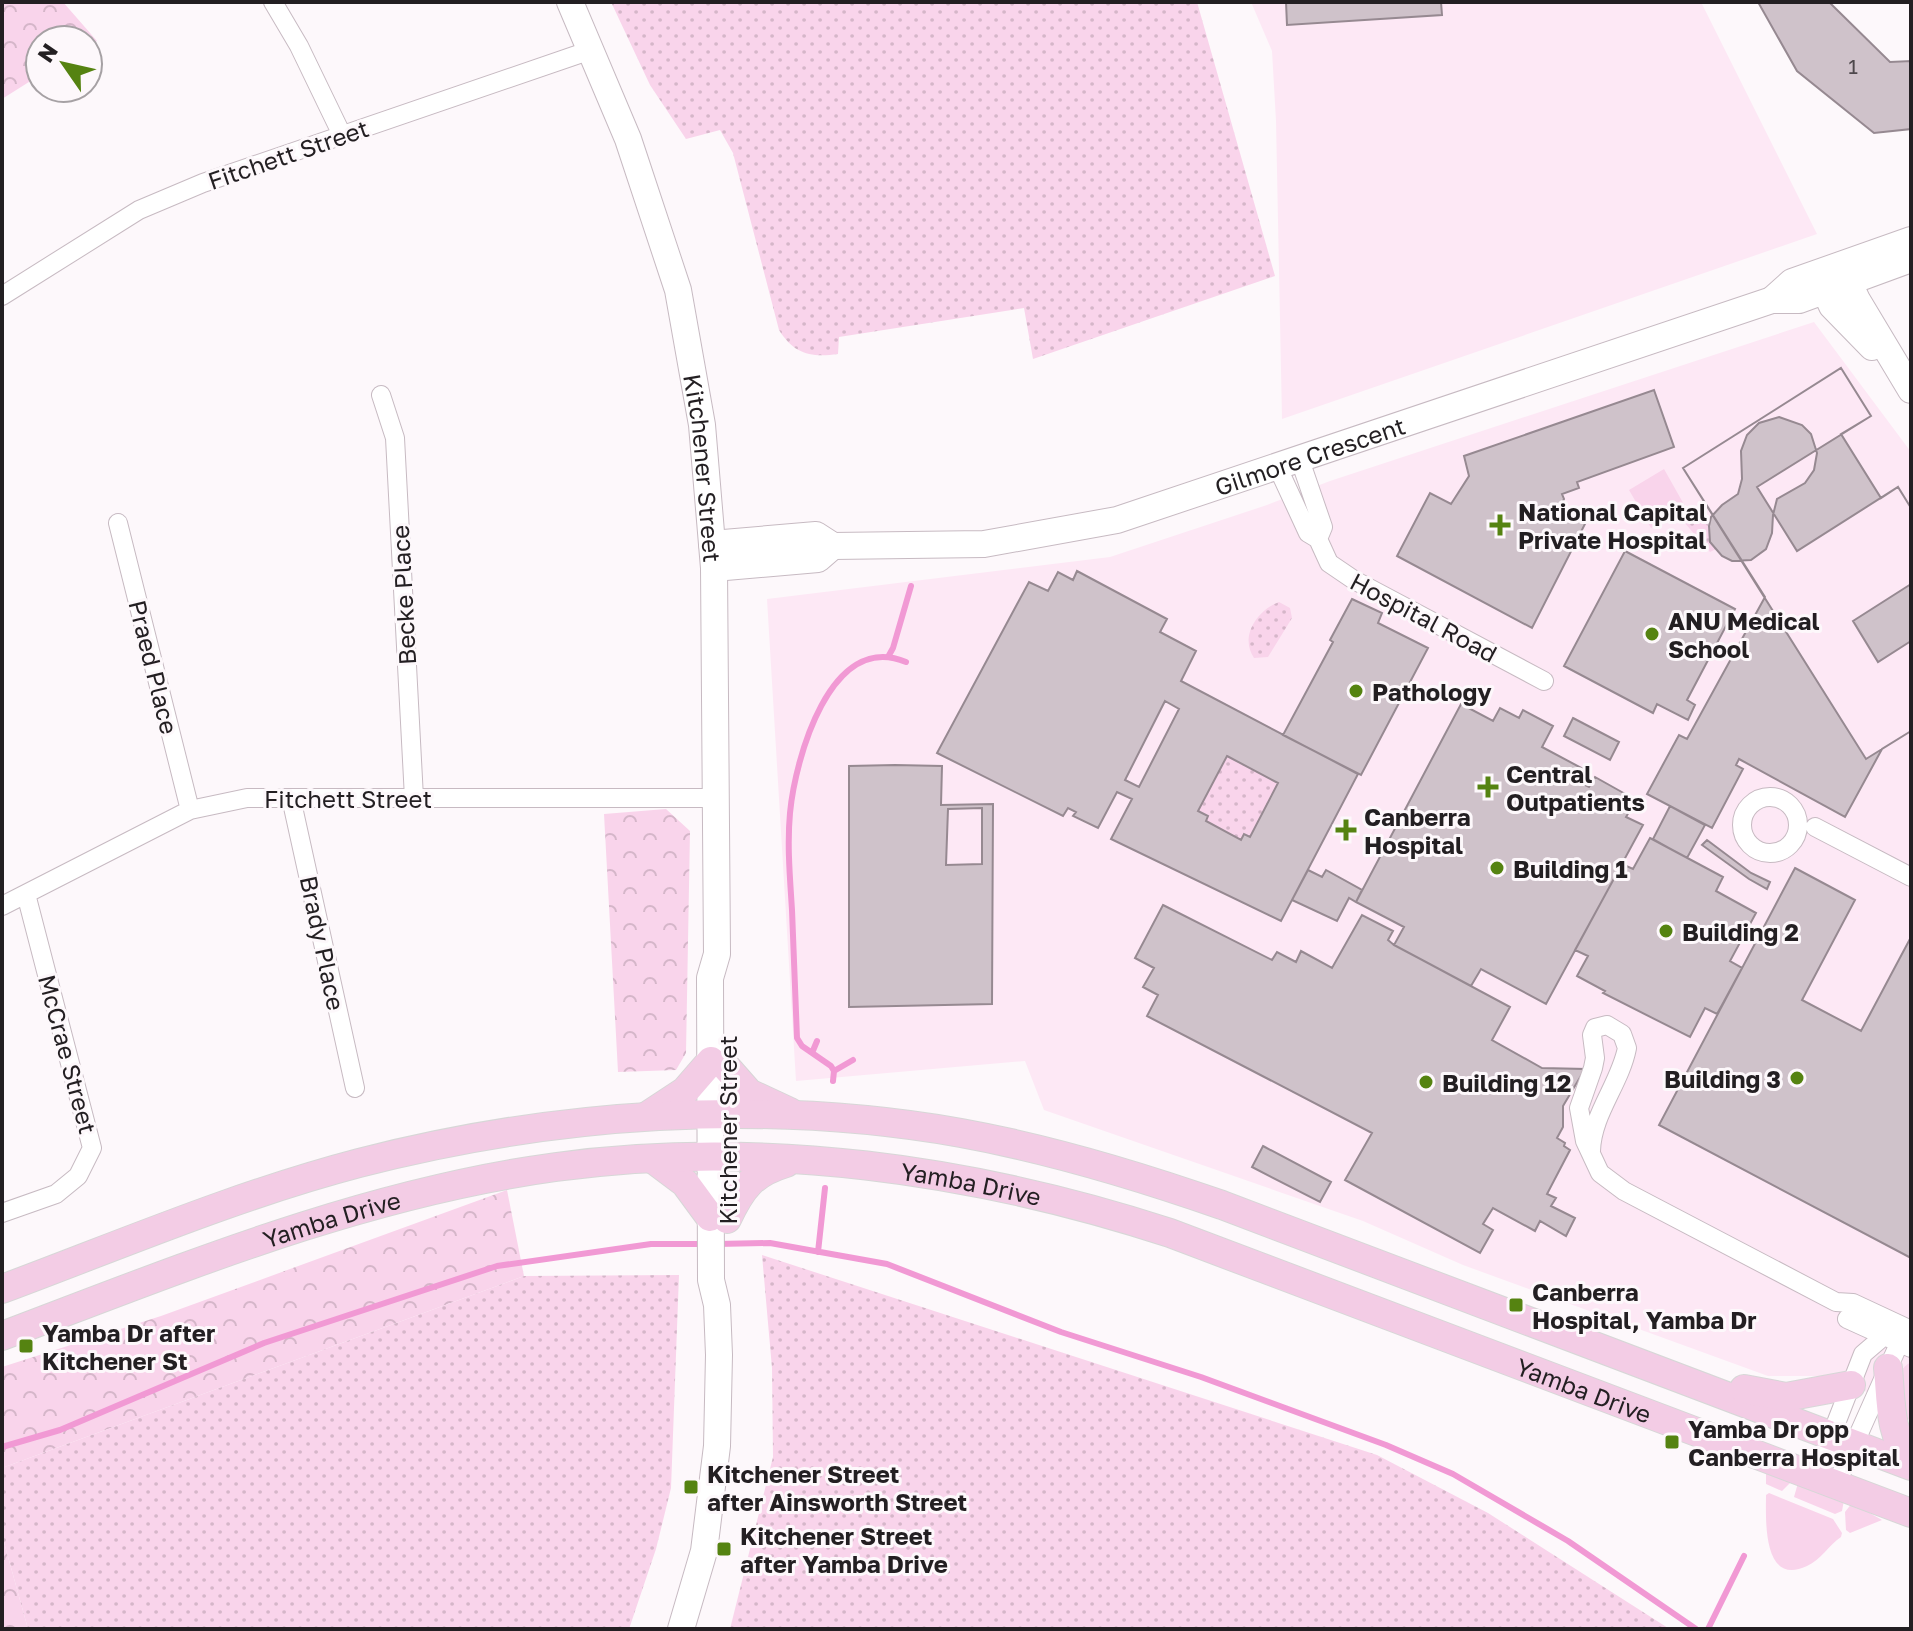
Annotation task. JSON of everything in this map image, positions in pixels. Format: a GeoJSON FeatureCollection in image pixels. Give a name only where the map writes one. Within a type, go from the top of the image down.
{"type":"FeatureCollection","features":[{"type":"Feature","properties":{"kind":"main road"},"geometry":{"type":"LineString","coordinates":[[643,1118],[719,1064],[749,1093],[798,1115]]}},
{"type":"Feature","properties":{"kind":"main road","name":"Yamba Drive"},"geometry":{"type":"LineString","coordinates":[[2,1289],[247,1198],[359,1163],[455,1142],[529,1130],[643,1118],[798,1115],[870,1120],[959,1132],[1062,1154],[1131,1173],[1842,1440],[1911,1463]]}},
{"type":"Feature","properties":{"kind":"main road","name":"Yamba Drive"},"geometry":{"type":"LineString","coordinates":[[2,1336],[246,1245],[339,1215],[441,1189],[555,1167],[653,1159],[718,1156],[865,1165],[961,1179],[1062,1201],[1136,1222],[1911,1513]]}},
{"type":"Feature","properties":{"kind":"main road"},"geometry":{"type":"LineString","coordinates":[[653,1159],[685,1183],[719,1218],[749,1182],[764,1170],[795,1160]]}},
{"type":"Feature","properties":{"kind":"main road"},"geometry":{"type":"LineString","coordinates":[[1900,1342],[1894,1426],[1902,1450],[1911,1463]]}},
{"type":"Feature","properties":{"kind":"main road"},"geometry":{"type":"LineString","coordinates":[[1689,1382],[1713,1378],[1745,1389],[1786,1397],[1851,1385]]}},
{"type":"Feature","properties":{"kind":"street"},"geometry":{"type":"LineString","coordinates":[[273,2],[299,46],[342,135]]}},
{"type":"Feature","properties":{"kind":"street","name":"Kitchener Street"},"geometry":{"type":"LineString","coordinates":[[570,2],[628,139],[678,290],[702,425],[713,556],[718,798],[717,954],[710,978],[719,1064],[719,1252],[711,1280],[717,1305],[719,1355],[717,1446],[704,1551],[681,1629]]}},
{"type":"Feature","properties":{"kind":"street","name":"Fitchett Street"},"geometry":{"type":"LineString","coordinates":[[2,296],[139,210],[203,183],[591,50]]}},
{"type":"Feature","properties":{"kind":"street","name":"Gilmore Crescent"},"geometry":{"type":"LineString","coordinates":[[713,556],[816,535],[833,546],[984,544],[1117,520],[1772,300],[1799,300],[1833,277],[1911,240]]}},
{"type":"Feature","properties":{"kind":"street","name":"Gilmore Crescent"},"geometry":{"type":"LineString","coordinates":[[1833,277],[1911,259]]}},
{"type":"Feature","properties":{"kind":"street"},"geometry":{"type":"LineString","coordinates":[[1833,277],[1832,306],[1907,384]]}},
{"type":"Feature","properties":{"kind":"street","name":"Becke Place"},"geometry":{"type":"LineString","coordinates":[[381,395],[395,438],[414,798]]}},
{"type":"Feature","properties":{"kind":"street","name":"Hospital Road"},"geometry":{"type":"LineString","coordinates":[[1289,464],[1308,533],[1318,539],[1329,563],[1544,681]]}},
{"type":"Feature","properties":{"kind":"street","name":"Praed Place"},"geometry":{"type":"LineString","coordinates":[[118,523],[190,810]]}},
{"type":"Feature","properties":{"kind":"street","name":"Fitchett Street"},"geometry":{"type":"LineString","coordinates":[[2,906],[190,810],[247,798],[718,798]]}},
{"type":"Feature","properties":{"kind":"street","name":"Brady Place"},"geometry":{"type":"LineString","coordinates":[[291,798],[355,1088]]}},
{"type":"Feature","properties":{"kind":"street"},"geometry":{"type":"LineString","coordinates":[[1815,827],[1780,852],[1761,852],[1747,840],[1742,822],[1750,806],[1766,798],[1784,801],[1815,827],[1911,877]]}},
{"type":"Feature","properties":{"kind":"street"},"geometry":{"type":"LineString","coordinates":[[1794,841],[1798,832],[1796,814]]}},
{"type":"Feature","properties":{"kind":"street","name":"McCrae Street"},"geometry":{"type":"LineString","coordinates":[[2,1213],[56,1194],[78,1176],[92,1148],[26,894]]}},
{"type":"Feature","properties":{"kind":"street"},"geometry":{"type":"LineString","coordinates":[[1591,1151],[1600,1114],[1627,1048],[1622,1034],[1607,1025],[1592,1032],[1595,1058],[1579,1108],[1585,1141],[1600,1173],[1612,1184],[1836,1302],[1853,1303],[1900,1342]]}},
{"type":"Feature","properties":{"kind":"street"},"geometry":{"type":"LineString","coordinates":[[1836,1302],[1863,1354],[1851,1385],[1842,1440]]}},
{"type":"Feature","properties":{"kind":"street"},"geometry":{"type":"LineString","coordinates":[[1847,1319],[1900,1342]]}},
{"type":"Feature","properties":{"kind":"street"},"geometry":{"type":"LineString","coordinates":[[1863,1354],[1900,1342]]}},
{"type":"Feature","properties":{"kind":"street"},"geometry":{"type":"LineString","coordinates":[[1825,1481],[1842,1440],[1900,1342]]}},
{"type":"Feature","properties":{"kind":"shaded area"},"geometry":{"type":"Polygon","coordinates":[[[1251,2],[1701,2],[1817,234],[1282,419],[1272,51],[1251,2]]]}},
{"type":"Feature","properties":{"kind":"shaded area","name":"Canberra Hospital"},"geometry":{"type":"Polygon","coordinates":[[[1814,322],[1911,452],[1911,1421],[1906,1408],[1828,1376],[1768,1376],[1463,1265],[1363,1221],[1044,1110],[1025,1061],[796,1081],[767,599],[1110,557],[1330,481],[1814,322]]]}},
{"type":"Feature","properties":{"kind":"green space"},"geometry":{"type":"Polygon","coordinates":[[[2,2],[63,2],[82,24],[24,24],[24,85],[2,99],[2,2]]]}},
{"type":"Feature","properties":{"kind":"green space"},"geometry":{"type":"Polygon","coordinates":[[[611,2],[1197,2],[1275,276],[1033,359],[1024,308],[839,337],[838,354],[804,352],[791,344],[779,330],[733,153],[720,130],[686,139],[650,85],[611,2]]]}},
{"type":"Feature","properties":{"kind":"green space"},"geometry":{"type":"Polygon","coordinates":[[[1664,469],[1686,508],[1651,528],[1629,490],[1664,469]]]}},
{"type":"Feature","properties":{"kind":"green space"},"geometry":{"type":"Polygon","coordinates":[[[1699,511],[1722,546],[1710,552],[1683,521],[1699,511]]]}},
{"type":"Feature","properties":{"kind":"green space"},"geometry":{"type":"Polygon","coordinates":[[[1279,602],[1290,608],[1292,618],[1268,657],[1254,658],[1249,641],[1253,625],[1264,611],[1279,602]]]}},
{"type":"Feature","properties":{"kind":"green space"},"geometry":{"type":"Polygon","coordinates":[[[1227,756],[1278,783],[1250,837],[1241,840],[1206,821],[1208,816],[1198,811],[1227,756]]]}},
{"type":"Feature","properties":{"kind":"green space"},"geometry":{"type":"Polygon","coordinates":[[[666,809],[690,831],[686,1053],[676,1070],[618,1072],[604,814],[666,809]]]}},
{"type":"Feature","properties":{"kind":"green space"},"geometry":{"type":"Polygon","coordinates":[[[507,1190],[524,1276],[2,1468],[2,1367],[161,1316],[507,1190]]]}},
{"type":"Feature","properties":{"kind":"green space"},"geometry":{"type":"Polygon","coordinates":[[[762,1255],[1377,1455],[1488,1513],[1668,1628],[730,1629],[773,1457],[772,1368],[762,1255]]]}},
{"type":"Feature","properties":{"kind":"green space"},"geometry":{"type":"Polygon","coordinates":[[[679,1275],[671,1488],[656,1549],[629,1629],[28,1629],[2,1535],[2,1468],[524,1276],[679,1275]]]}},
{"type":"Feature","properties":{"kind":"green space"},"geometry":{"type":"Polygon","coordinates":[[[1911,1362],[1911,1419],[1902,1421],[1898,1380],[1900,1373],[1911,1362]]]}},
{"type":"Feature","properties":{"kind":"green space"},"geometry":{"type":"Polygon","coordinates":[[[1766,1472],[1790,1483],[1782,1491],[1766,1484],[1766,1472]]]}},
{"type":"Feature","properties":{"kind":"green space"},"geometry":{"type":"Polygon","coordinates":[[[1798,1483],[1844,1500],[1842,1511],[1835,1514],[1794,1497],[1798,1483]]]}},
{"type":"Feature","properties":{"kind":"green space"},"geometry":{"type":"Polygon","coordinates":[[[1769,1493],[1833,1519],[1842,1533],[1841,1537],[1807,1566],[1792,1570],[1782,1567],[1774,1559],[1767,1534],[1766,1495],[1769,1493]]]}},
{"type":"Feature","properties":{"kind":"green space"},"geometry":{"type":"Polygon","coordinates":[[[1852,1503],[1882,1520],[1850,1533],[1846,1530],[1845,1512],[1852,1503]]]}},
{"type":"Feature","properties":{"kind":"green space"},"geometry":{"type":"Polygon","coordinates":[[[2,1535],[28,1629],[2,1629],[2,1535]]]}},
{"type":"Feature","properties":{"kind":"building"},"geometry":{"type":"Polygon","coordinates":[[[1286,2],[1441,2],[1442,15],[1287,25],[1286,2]]]}},
{"type":"Feature","properties":{"kind":"building"},"geometry":{"type":"Polygon","coordinates":[[[1758,2],[1829,2],[1890,62],[1911,61],[1911,129],[1874,133],[1797,71],[1758,2]]]}},
{"type":"Feature","properties":{"kind":"building"},"geometry":{"type":"Polygon","coordinates":[[[1841,368],[1871,416],[1841,434],[1881,498],[1898,487],[1911,508],[1911,731],[1882,749],[1845,817],[1739,759],[1736,765],[1743,769],[1712,828],[1647,794],[1679,735],[1687,739],[1765,597],[1683,468],[1841,368]]]}},
{"type":"Feature","properties":{"kind":"building"},"geometry":{"type":"Polygon","coordinates":[[[1841,368],[1871,416],[1757,487],[1797,551],[1898,487],[1911,508],[1911,584],[1853,621],[1878,662],[1911,641],[1911,731],[1866,759],[1683,468],[1841,368]]]}},
{"type":"Feature","properties":{"kind":"building","name":"National Capital Private Hospital"},"geometry":{"type":"Polygon","coordinates":[[[1654,390],[1674,447],[1577,482],[1579,488],[1562,494],[1564,499],[1560,508],[1586,522],[1532,628],[1397,556],[1430,493],[1451,504],[1469,476],[1464,456],[1654,390]]]}},
{"type":"Feature","properties":{"kind":"building"},"geometry":{"type":"Polygon","coordinates":[[[1779,417],[1802,425],[1811,434],[1817,453],[1814,470],[1805,483],[1777,499],[1772,533],[1766,549],[1751,560],[1732,561],[1722,556],[1710,542],[1711,517],[1738,494],[1742,479],[1741,451],[1747,435],[1759,423],[1779,417]]]}},
{"type":"Feature","properties":{"kind":"building","name":"ANU Medical School"},"geometry":{"type":"Polygon","coordinates":[[[1625,551],[1735,609],[1687,700],[1695,705],[1688,720],[1657,704],[1653,713],[1564,666],[1625,551]]]}},
{"type":"Feature","properties":{"kind":"building"},"geometry":{"type":"Polygon","coordinates":[[[1077,571],[1167,619],[1160,632],[1196,651],[1181,681],[1358,774],[1281,921],[1111,839],[1132,799],[1117,792],[1098,828],[1073,816],[1076,812],[1068,808],[1063,816],[937,753],[1029,582],[1048,591],[1058,572],[1073,580],[1077,571]],[[1165,701],[1125,780],[1139,787],[1179,709],[1165,701]],[[1227,756],[1198,811],[1208,816],[1206,821],[1241,840],[1244,834],[1250,837],[1278,783],[1227,756]]]}},
{"type":"Feature","properties":{"kind":"building","name":"Pathology"},"geometry":{"type":"Polygon","coordinates":[[[1352,599],[1382,613],[1378,623],[1428,648],[1361,775],[1283,735],[1333,642],[1330,640],[1352,599]]]}},
{"type":"Feature","properties":{"kind":"building","name":"Building 1"},"geometry":{"type":"Polygon","coordinates":[[[1461,704],[1493,721],[1500,708],[1519,718],[1523,710],[1553,726],[1542,747],[1587,771],[1581,783],[1589,787],[1595,777],[1636,800],[1626,817],[1643,825],[1546,1004],[1481,969],[1471,986],[1394,945],[1404,927],[1356,902],[1461,704]]]}},
{"type":"Feature","properties":{"kind":"building"},"geometry":{"type":"Polygon","coordinates":[[[1573,718],[1619,742],[1610,760],[1564,736],[1573,718]]]}},
{"type":"Feature","properties":{"kind":"building"},"geometry":{"type":"Polygon","coordinates":[[[849,766],[942,766],[941,805],[993,804],[992,1004],[849,1007],[849,766]]]}},
{"type":"Feature","properties":{"kind":"building"},"geometry":{"type":"Polygon","coordinates":[[[1670,806],[1705,825],[1687,858],[1653,839],[1670,806]]]}},
{"type":"Feature","properties":{"kind":"building"},"geometry":{"type":"Polygon","coordinates":[[[982,808],[982,864],[946,865],[948,809],[982,808]]]}},
{"type":"Feature","properties":{"kind":"building","name":"Building 2"},"geometry":{"type":"Polygon","coordinates":[[[1650,838],[1723,877],[1716,891],[1756,913],[1730,961],[1742,968],[1717,1014],[1705,1008],[1690,1037],[1603,993],[1605,991],[1577,976],[1588,956],[1575,950],[1622,864],[1633,869],[1650,838]]]}},
{"type":"Feature","properties":{"kind":"building"},"geometry":{"type":"Polygon","coordinates":[[[1707,840],[1751,873],[1770,882],[1767,889],[1702,845],[1707,840]]]}},
{"type":"Feature","properties":{"kind":"building","name":"Building 3"},"geometry":{"type":"Polygon","coordinates":[[[1795,868],[1855,900],[1802,1000],[1861,1031],[1911,937],[1911,1258],[1659,1125],[1795,868]]]}},
{"type":"Feature","properties":{"kind":"building"},"geometry":{"type":"Polygon","coordinates":[[[1308,870],[1322,877],[1326,870],[1362,890],[1356,902],[1349,898],[1337,921],[1292,900],[1308,870]]]}},
{"type":"Feature","properties":{"kind":"building","name":"Building 12"},"geometry":{"type":"Polygon","coordinates":[[[1163,905],[1272,960],[1277,952],[1296,962],[1301,951],[1332,968],[1362,915],[1393,931],[1388,940],[1394,945],[1510,1007],[1492,1040],[1542,1068],[1585,1069],[1563,1106],[1563,1127],[1557,1138],[1570,1150],[1547,1194],[1556,1198],[1551,1206],[1575,1218],[1566,1236],[1540,1221],[1535,1231],[1493,1208],[1483,1224],[1493,1230],[1480,1253],[1345,1180],[1372,1133],[1147,1016],[1158,995],[1143,987],[1154,968],[1135,958],[1163,905]]]}},
{"type":"Feature","properties":{"kind":"building"},"geometry":{"type":"Polygon","coordinates":[[[1263,1146],[1331,1182],[1320,1202],[1252,1167],[1263,1146]]]}},
{"type":"Feature","properties":{"kind":"waterway"},"geometry":{"type":"LineString","coordinates":[[888,657],[911,586]]}},
{"type":"Feature","properties":{"kind":"waterway"},"geometry":{"type":"LineString","coordinates":[[833,1081],[831,1066],[802,1046],[797,1038],[789,849],[793,790],[809,733],[821,706],[837,682],[857,665],[879,657],[906,662]]}},
{"type":"Feature","properties":{"kind":"waterway"},"geometry":{"type":"LineString","coordinates":[[812,1053],[817,1041]]}},
{"type":"Feature","properties":{"kind":"waterway"},"geometry":{"type":"LineString","coordinates":[[834,1071],[853,1060]]}},
{"type":"Feature","properties":{"kind":"waterway"},"geometry":{"type":"LineString","coordinates":[[818,1252],[825,1188]]}},
{"type":"Feature","properties":{"kind":"waterway"},"geometry":{"type":"LineString","coordinates":[[717,1244],[770,1243],[887,1264],[1061,1332],[1201,1377],[1386,1445],[1453,1474],[1568,1541],[1696,1629]]}},
{"type":"Feature","properties":{"kind":"waterway"},"geometry":{"type":"LineString","coordinates":[[2,1447],[60,1430],[264,1343],[497,1266],[651,1244],[706,1244]]}},
{"type":"Feature","properties":{"kind":"waterway"},"geometry":{"type":"LineString","coordinates":[[1708,1629],[1744,1556]]}},
{"type":"Feature","properties":{"kind":"place","name":"National Capital Private Hospital"},"geometry":{"type":"Point","coordinates":[1500,525]}},
{"type":"Feature","properties":{"kind":"place","name":"ANU Medical School"},"geometry":{"type":"Point","coordinates":[1652,634]}},
{"type":"Feature","properties":{"kind":"place","name":"Pathology"},"geometry":{"type":"Point","coordinates":[1356,691]}},
{"type":"Feature","properties":{"kind":"place","name":"Central Outpatients"},"geometry":{"type":"Point","coordinates":[1488,787]}},
{"type":"Feature","properties":{"kind":"place","name":"Canberra Hospital"},"geometry":{"type":"Point","coordinates":[1346,830]}},
{"type":"Feature","properties":{"kind":"place","name":"Building 1"},"geometry":{"type":"Point","coordinates":[1497,868]}},
{"type":"Feature","properties":{"kind":"place","name":"Building 2"},"geometry":{"type":"Point","coordinates":[1666,931]}},
{"type":"Feature","properties":{"kind":"place","name":"Building 3"},"geometry":{"type":"Point","coordinates":[1797,1078]}},
{"type":"Feature","properties":{"kind":"place","name":"Building 12"},"geometry":{"type":"Point","coordinates":[1426,1082]}},
{"type":"Feature","properties":{"kind":"place","name":"Canberra Hospital, Yamba Dr"},"geometry":{"type":"Point","coordinates":[1516,1305]}},
{"type":"Feature","properties":{"kind":"place","name":"Yamba Dr after Kitchener St"},"geometry":{"type":"Point","coordinates":[26,1346]}},
{"type":"Feature","properties":{"kind":"place","name":"Yamba Dr opp Canberra Hospital"},"geometry":{"type":"Point","coordinates":[1672,1442]}},
{"type":"Feature","properties":{"kind":"place","name":"Kitchener Street after Ainsworth Street"},"geometry":{"type":"Point","coordinates":[691,1487]}},
{"type":"Feature","properties":{"kind":"place","name":"Kitchener Street after Yamba Drive"},"geometry":{"type":"Point","coordinates":[724,1549]}}]}
